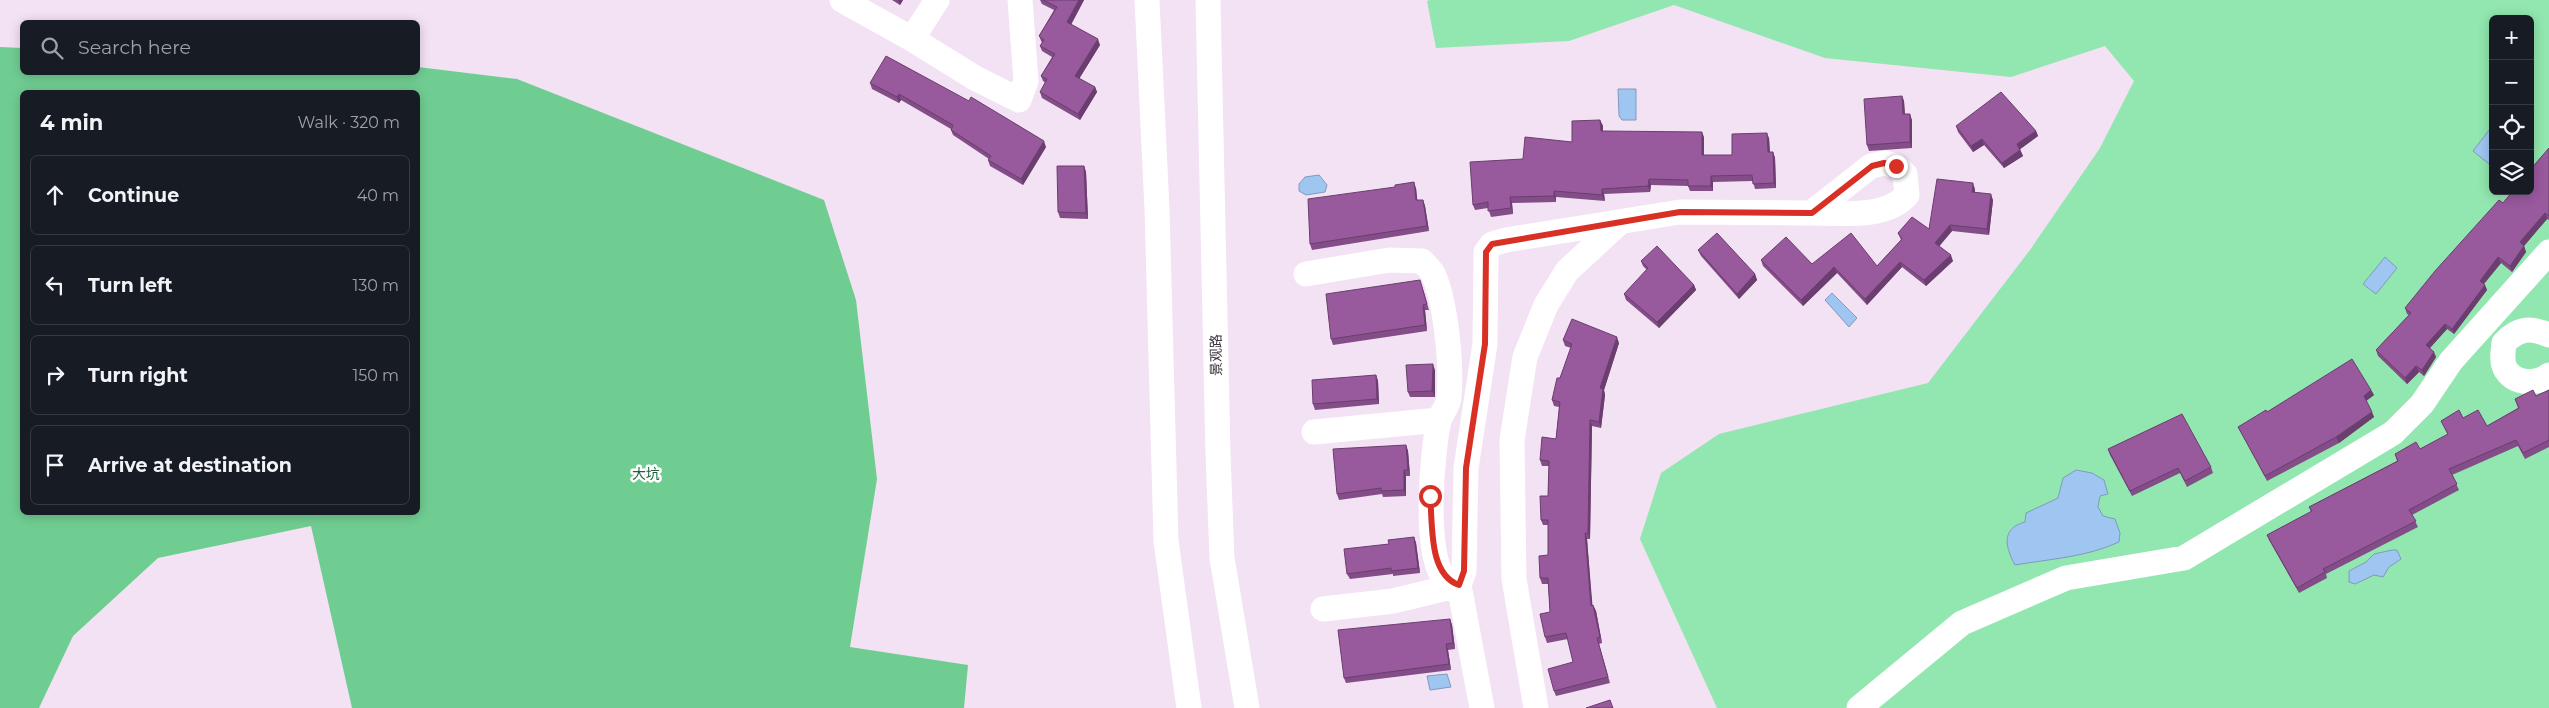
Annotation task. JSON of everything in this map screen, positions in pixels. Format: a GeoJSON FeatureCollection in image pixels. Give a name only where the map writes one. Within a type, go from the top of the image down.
{"type":"FeatureCollection","features":[{"type":"Feature","properties":{"kind":"street"},"geometry":{"type":"LineString","coordinates":[[842,0],[912,39],[975,78],[1019,100],[1026,81],[1020,0]]}},
{"type":"Feature","properties":{"kind":"street"},"geometry":{"type":"LineString","coordinates":[[912,39],[937,0]]}},
{"type":"Feature","properties":{"kind":"street"},"geometry":{"type":"LineString","coordinates":[[1147,0],[1157,209],[1166,541],[1189,708]]}},
{"type":"Feature","properties":{"kind":"street","name":"景观路"},"geometry":{"type":"LineString","coordinates":[[1208,0],[1222,558],[1247,708]]}},
{"type":"Feature","properties":{"kind":"street"},"geometry":{"type":"LineString","coordinates":[[1482,708],[1459,585],[1464,571],[1466,468],[1485,344],[1486,252],[1492,244],[1680,212],[1812,213]]}},
{"type":"Feature","properties":{"kind":"street"},"geometry":{"type":"LineString","coordinates":[[1536,708],[1514,578],[1512,440],[1525,357],[1546,305],[1567,271],[1619,223]]}},
{"type":"Feature","properties":{"kind":"street"},"geometry":{"type":"LineString","coordinates":[[1542,235],[1567,271]]}},
{"type":"Feature","properties":{"kind":"street"},"geometry":{"type":"LineString","coordinates":[[1859,708],[1962,623],[2066,578],[2184,558],[2393,433],[2422,404],[2451,361],[2549,252]]}},
{"type":"Feature","properties":{"kind":"street"},"geometry":{"type":"LineString","coordinates":[[1306,274],[1390,260],[1422,262],[1434,274],[1442,308],[1450,398],[1439,420],[1430,496],[1434,548],[1445,578],[1459,585]]}},
{"type":"Feature","properties":{"kind":"street"},"geometry":{"type":"LineString","coordinates":[[2549,335],[2526,328],[2513,334],[2504,343],[2503,360],[2506,371],[2516,378],[2532,382],[2542,380],[2549,375]]}},
{"type":"Feature","properties":{"kind":"street"},"geometry":{"type":"LineString","coordinates":[[1314,432],[1439,420]]}},
{"type":"Feature","properties":{"kind":"street"},"geometry":{"type":"LineString","coordinates":[[1323,609],[1393,601],[1459,585]]}},
{"type":"Feature","properties":{"kind":"green space"},"geometry":{"type":"Polygon","coordinates":[[[1430,0],[2549,0],[2549,708],[1717,708],[1640,539],[1661,473],[1719,434],[1928,383],[2030,250],[2100,148],[2134,81],[2105,46],[2011,77],[1825,58],[1674,5],[1569,41],[1436,48],[1427,1],[1430,0]]]}},
{"type":"Feature","properties":{"kind":"green space","name":"大坑"},"geometry":{"type":"Polygon","coordinates":[[[0,47],[20,48],[20,75],[420,75],[420,67],[517,79],[824,200],[856,300],[877,479],[850,647],[968,665],[964,708],[352,708],[311,526],[158,558],[73,636],[39,708],[0,708],[0,47]]]}},
{"type":"Feature","properties":{"kind":"water"},"geometry":{"type":"Polygon","coordinates":[[[1618,89],[1636,89],[1636,120],[1622,120],[1619,116],[1618,89]]]}},
{"type":"Feature","properties":{"kind":"water"},"geometry":{"type":"Polygon","coordinates":[[[2489,130],[2489,164],[2473,151],[2489,130]]]}},
{"type":"Feature","properties":{"kind":"water"},"geometry":{"type":"Polygon","coordinates":[[[1319,175],[1327,185],[1325,192],[1306,195],[1299,191],[1299,184],[1305,177],[1319,175]]]}},
{"type":"Feature","properties":{"kind":"water"},"geometry":{"type":"Polygon","coordinates":[[[2385,257],[2397,268],[2376,294],[2363,284],[2385,257]]]}},
{"type":"Feature","properties":{"kind":"water"},"geometry":{"type":"Polygon","coordinates":[[[1832,293],[1857,318],[1849,327],[1825,300],[1832,293]]]}},
{"type":"Feature","properties":{"kind":"water"},"geometry":{"type":"Polygon","coordinates":[[[2076,470],[2092,473],[2104,480],[2108,494],[2100,496],[2098,507],[2103,516],[2115,519],[2120,533],[2119,542],[2081,554],[2015,565],[2007,545],[2009,533],[2017,525],[2025,522],[2026,513],[2058,498],[2063,478],[2076,470]]]}},
{"type":"Feature","properties":{"kind":"water"},"geometry":{"type":"Polygon","coordinates":[[[2397,550],[2401,559],[2389,567],[2383,577],[2374,575],[2355,584],[2349,582],[2349,571],[2366,562],[2374,554],[2397,550]]]}},
{"type":"Feature","properties":{"kind":"water"},"geometry":{"type":"Polygon","coordinates":[[[1447,674],[1451,687],[1430,690],[1427,676],[1447,674]]]}},
{"type":"Feature","properties":{"kind":"building"},"geometry":{"type":"Polygon","coordinates":[[[1043,0],[1079,0],[1067,22],[1098,39],[1075,76],[1095,87],[1078,114],[1040,92],[1047,79],[1041,76],[1055,54],[1040,46],[1044,40],[1039,36],[1057,7],[1043,0]]]}},
{"type":"Feature","properties":{"kind":"building"},"geometry":{"type":"Polygon","coordinates":[[[886,56],[969,101],[971,97],[1044,141],[1021,179],[988,160],[991,156],[951,130],[953,125],[899,94],[897,97],[870,83],[886,56]]]}},
{"type":"Feature","properties":{"kind":"building"},"geometry":{"type":"Polygon","coordinates":[[[2001,92],[2036,131],[2017,144],[2020,150],[2002,163],[1982,139],[1971,146],[1956,126],[2001,92]]]}},
{"type":"Feature","properties":{"kind":"building"},"geometry":{"type":"Polygon","coordinates":[[[1902,96],[1903,114],[1910,114],[1910,142],[1867,145],[1864,99],[1902,96]]]}},
{"type":"Feature","properties":{"kind":"building"},"geometry":{"type":"Polygon","coordinates":[[[1600,120],[1601,131],[1702,132],[1702,155],[1732,155],[1732,134],[1767,133],[1768,152],[1773,152],[1774,183],[1753,184],[1752,175],[1711,176],[1711,186],[1688,186],[1688,180],[1649,179],[1648,186],[1602,189],[1602,195],[1554,191],[1554,196],[1510,197],[1511,208],[1488,211],[1488,202],[1473,205],[1470,162],[1523,159],[1525,137],[1572,142],[1572,121],[1600,120]]]}},
{"type":"Feature","properties":{"kind":"building"},"geometry":{"type":"Polygon","coordinates":[[[2549,148],[2549,216],[2545,213],[2520,242],[2524,246],[2510,266],[2498,257],[2480,281],[2485,285],[2452,329],[2445,324],[2426,345],[2434,352],[2422,370],[2416,366],[2405,378],[2376,350],[2411,313],[2405,308],[2435,271],[2499,200],[2503,203],[2510,195],[2534,195],[2534,165],[2549,148]]]}},
{"type":"Feature","properties":{"kind":"building"},"geometry":{"type":"Polygon","coordinates":[[[1057,166],[1084,166],[1086,213],[1058,212],[1057,166]]]}},
{"type":"Feature","properties":{"kind":"building"},"geometry":{"type":"Polygon","coordinates":[[[1937,179],[1973,183],[1972,192],[1991,194],[1987,229],[1950,225],[1935,243],[1951,255],[1924,280],[1900,262],[1865,299],[1834,267],[1801,300],[1761,260],[1786,237],[1812,264],[1851,233],[1877,266],[1902,239],[1898,233],[1912,217],[1929,229],[1937,179]]]}},
{"type":"Feature","properties":{"kind":"building"},"geometry":{"type":"Polygon","coordinates":[[[1414,182],[1416,200],[1423,200],[1427,226],[1310,244],[1308,199],[1395,187],[1395,185],[1414,182]]]}},
{"type":"Feature","properties":{"kind":"building"},"geometry":{"type":"Polygon","coordinates":[[[1717,233],[1755,274],[1737,294],[1698,250],[1717,233]]]}},
{"type":"Feature","properties":{"kind":"building"},"geometry":{"type":"Polygon","coordinates":[[[1657,246],[1694,285],[1657,322],[1624,294],[1648,268],[1641,261],[1657,246]]]}},
{"type":"Feature","properties":{"kind":"building"},"geometry":{"type":"Polygon","coordinates":[[[1420,280],[1427,304],[1423,305],[1425,325],[1331,339],[1326,294],[1420,280]]]}},
{"type":"Feature","properties":{"kind":"building"},"geometry":{"type":"Polygon","coordinates":[[[1572,319],[1617,337],[1600,388],[1603,389],[1599,422],[1590,420],[1588,533],[1585,533],[1591,606],[1593,605],[1600,637],[1597,638],[1608,677],[1554,691],[1548,669],[1573,662],[1566,633],[1545,637],[1540,614],[1550,612],[1548,578],[1540,578],[1539,556],[1548,555],[1548,520],[1541,520],[1540,496],[1548,496],[1549,461],[1540,460],[1542,437],[1556,439],[1560,402],[1552,400],[1557,378],[1560,378],[1572,344],[1563,340],[1572,319]]]}},
{"type":"Feature","properties":{"kind":"building"},"geometry":{"type":"Polygon","coordinates":[[[2352,359],[2371,390],[2364,396],[2372,412],[2336,437],[2265,476],[2238,427],[2266,410],[2267,412],[2352,359]]]}},
{"type":"Feature","properties":{"kind":"building"},"geometry":{"type":"Polygon","coordinates":[[[1433,364],[1432,391],[1408,392],[1406,365],[1433,364]]]}},
{"type":"Feature","properties":{"kind":"building"},"geometry":{"type":"Polygon","coordinates":[[[1376,375],[1377,399],[1313,404],[1312,380],[1376,375]]]}},
{"type":"Feature","properties":{"kind":"building"},"geometry":{"type":"Polygon","coordinates":[[[2533,390],[2536,396],[2549,390],[2549,440],[2523,453],[2516,440],[2449,469],[2457,484],[2409,510],[2416,521],[2323,569],[2325,572],[2297,588],[2267,535],[2312,511],[2309,507],[2398,461],[2395,454],[2416,442],[2420,449],[2448,434],[2441,421],[2459,410],[2463,418],[2478,410],[2487,426],[2519,408],[2515,399],[2533,390]]]}},
{"type":"Feature","properties":{"kind":"building"},"geometry":{"type":"Polygon","coordinates":[[[2182,414],[2211,467],[2185,481],[2178,468],[2130,491],[2108,449],[2182,414]]]}},
{"type":"Feature","properties":{"kind":"building"},"geometry":{"type":"Polygon","coordinates":[[[1406,445],[1408,470],[1404,470],[1404,490],[1381,491],[1381,488],[1337,494],[1333,449],[1406,445]]]}},
{"type":"Feature","properties":{"kind":"building"},"geometry":{"type":"Polygon","coordinates":[[[1414,537],[1418,568],[1391,571],[1391,568],[1347,574],[1344,549],[1389,544],[1388,540],[1414,537]]]}},
{"type":"Feature","properties":{"kind":"building"},"geometry":{"type":"Polygon","coordinates":[[[1450,619],[1453,643],[1446,644],[1449,664],[1344,678],[1338,630],[1450,619]]]}},
{"type":"Feature","properties":{"kind":"building"},"geometry":{"type":"Polygon","coordinates":[[[1610,700],[1613,708],[1586,708],[1610,700]]]}},
{"type":"Feature","properties":{"kind":"route"},"geometry":{"type":"LineString","coordinates":[[1430,496],[1434,548],[1441,571],[1445,578],[1459,585],[1464,571],[1466,468],[1478,402],[1485,344],[1486,252],[1492,244],[1506,240],[1680,212],[1812,213],[1872,166],[1884,163],[1896,166]]}}]}
